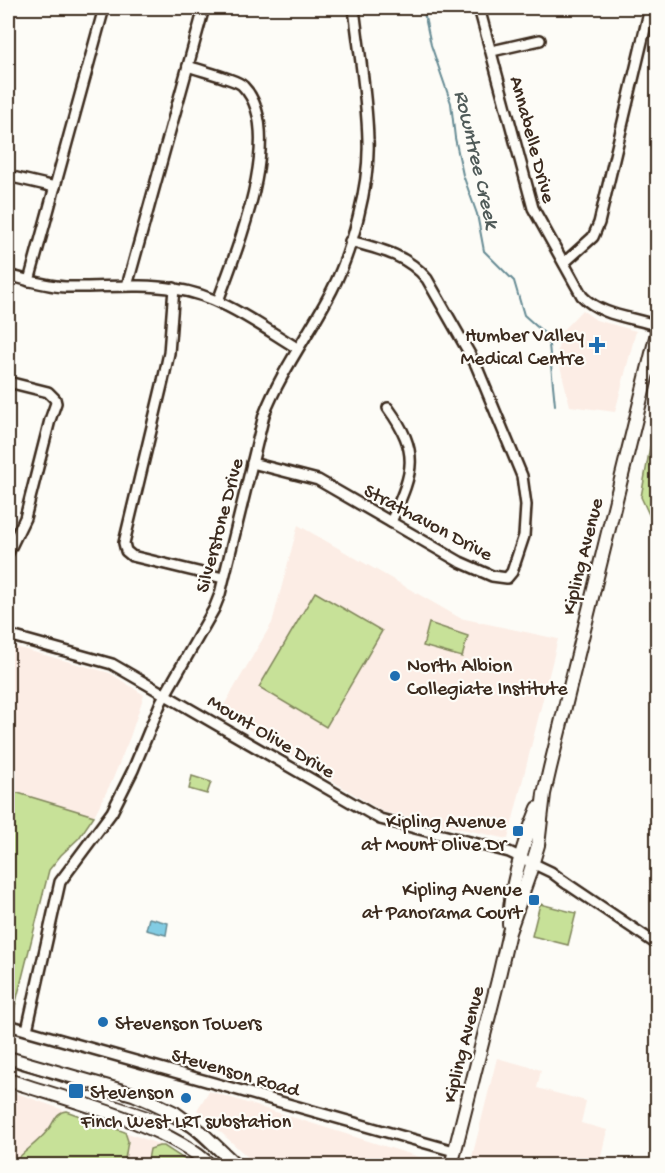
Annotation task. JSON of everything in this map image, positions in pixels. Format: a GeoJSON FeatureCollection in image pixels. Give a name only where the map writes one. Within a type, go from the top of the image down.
{"type":"FeatureCollection","features":[{"type":"Feature","properties":{"kind":"main road","name":"Kipling Avenue"},"geometry":{"type":"LineString","coordinates":[[451,1166],[509,932],[538,866],[537,845],[544,794],[657,327]]}},
{"type":"Feature","properties":{"kind":"main road","name":"Kipling Avenue"},"geometry":{"type":"LineString","coordinates":[[509,932],[509,906],[521,857],[544,794]]}},
{"type":"Feature","properties":{"kind":"main road"},"geometry":{"type":"LineString","coordinates":[[8,1058],[133,1094],[154,1103],[175,1113],[201,1132],[237,1166]]}},
{"type":"Feature","properties":{"kind":"main road"},"geometry":{"type":"LineString","coordinates":[[8,1080],[146,1127],[179,1143],[211,1166]]}},
{"type":"Feature","properties":{"kind":"street"},"geometry":{"type":"LineString","coordinates":[[29,281],[104,8]]}},
{"type":"Feature","properties":{"kind":"street"},"geometry":{"type":"LineString","coordinates":[[127,286],[204,8]]}},
{"type":"Feature","properties":{"kind":"street","name":"Silverstone Drive"},"geometry":{"type":"LineString","coordinates":[[27,1030],[60,882],[112,812],[133,770],[153,718],[206,625],[220,594],[268,405],[297,348],[332,289],[350,241],[364,188],[369,141],[354,8]]}},
{"type":"Feature","properties":{"kind":"street","name":"Annabelle Drive"},"geometry":{"type":"LineString","coordinates":[[479,8],[532,208],[539,224],[582,296],[590,304],[600,310],[657,327]]}},
{"type":"Feature","properties":{"kind":"street"},"geometry":{"type":"LineString","coordinates":[[564,263],[593,237],[599,223],[650,8]]}},
{"type":"Feature","properties":{"kind":"street"},"geometry":{"type":"LineString","coordinates":[[492,51],[540,40]]}},
{"type":"Feature","properties":{"kind":"street"},"geometry":{"type":"LineString","coordinates":[[188,66],[243,85],[255,104],[260,134],[259,170],[244,230],[218,301]]}},
{"type":"Feature","properties":{"kind":"street"},"geometry":{"type":"LineString","coordinates":[[8,176],[55,187]]}},
{"type":"Feature","properties":{"kind":"street","name":"Strathavon Drive"},"geometry":{"type":"LineString","coordinates":[[252,463],[318,480],[460,562],[492,576],[507,578],[512,572],[524,536],[525,496],[522,476],[476,365],[427,279],[419,270],[407,260],[392,253],[350,241]]}},
{"type":"Feature","properties":{"kind":"street"},"geometry":{"type":"LineString","coordinates":[[8,275],[41,285],[64,287],[174,288],[218,301],[297,348]]}},
{"type":"Feature","properties":{"kind":"street"},"geometry":{"type":"LineString","coordinates":[[174,288],[169,352],[124,543],[126,551],[132,556],[223,578]]}},
{"type":"Feature","properties":{"kind":"street"},"geometry":{"type":"LineString","coordinates":[[8,382],[48,392],[56,403],[25,518],[8,553]]}},
{"type":"Feature","properties":{"kind":"street"},"geometry":{"type":"LineString","coordinates":[[388,408],[403,430],[411,455],[408,482],[390,522]]}},
{"type":"Feature","properties":{"kind":"street","name":"Mount Olive Drive"},"geometry":{"type":"LineString","coordinates":[[8,635],[112,664],[370,814],[387,821],[503,850],[521,857]]}},
{"type":"Feature","properties":{"kind":"street"},"geometry":{"type":"LineString","coordinates":[[521,857],[567,884],[657,945]]}},
{"type":"Feature","properties":{"kind":"street","name":"Stevenson Road"},"geometry":{"type":"LineString","coordinates":[[8,1025],[454,1151]]}},
{"type":"Feature","properties":{"kind":"shaded area"},"geometry":{"type":"Polygon","coordinates":[[[582,310],[596,320],[636,331],[615,412],[570,406],[557,354],[561,332],[582,310]]]}},
{"type":"Feature","properties":{"kind":"shaded area","name":"North Albion Collegiate Institute"},"geometry":{"type":"Polygon","coordinates":[[[298,525],[460,618],[558,639],[508,839],[383,812],[220,712],[272,623],[298,525]]]}},
{"type":"Feature","properties":{"kind":"shaded area"},"geometry":{"type":"Polygon","coordinates":[[[8,645],[110,673],[144,695],[112,781],[94,816],[8,790],[8,645]]]}},
{"type":"Feature","properties":{"kind":"shaded area"},"geometry":{"type":"Polygon","coordinates":[[[497,1058],[541,1070],[537,1088],[586,1101],[581,1123],[607,1130],[599,1165],[470,1165],[497,1058]]]}},
{"type":"Feature","properties":{"kind":"shaded area"},"geometry":{"type":"Polygon","coordinates":[[[8,1090],[164,1146],[193,1165],[8,1166],[8,1090]]]}},
{"type":"Feature","properties":{"kind":"shaded area"},"geometry":{"type":"Polygon","coordinates":[[[209,1091],[432,1161],[430,1165],[256,1165],[197,1110],[209,1091]]]}},
{"type":"Feature","properties":{"kind":"green space"},"geometry":{"type":"Polygon","coordinates":[[[650,447],[657,451],[657,532],[641,497],[650,447]]]}},
{"type":"Feature","properties":{"kind":"green space"},"geometry":{"type":"Polygon","coordinates":[[[315,592],[382,631],[326,727],[259,687],[315,592]]]}},
{"type":"Feature","properties":{"kind":"green space"},"geometry":{"type":"Polygon","coordinates":[[[429,623],[468,636],[462,657],[423,646],[429,623]]]}},
{"type":"Feature","properties":{"kind":"green space"},"geometry":{"type":"Polygon","coordinates":[[[192,776],[211,782],[207,794],[189,789],[192,776]]]}},
{"type":"Feature","properties":{"kind":"green space"},"geometry":{"type":"Polygon","coordinates":[[[8,790],[94,816],[79,838],[49,870],[13,1014],[8,1013],[8,790]]]}},
{"type":"Feature","properties":{"kind":"green space"},"geometry":{"type":"Polygon","coordinates":[[[540,904],[576,913],[568,945],[532,936],[540,904]]]}},
{"type":"Feature","properties":{"kind":"green space"},"geometry":{"type":"Polygon","coordinates":[[[66,1111],[125,1132],[128,1141],[124,1165],[12,1165],[43,1136],[57,1116],[66,1111]]]}},
{"type":"Feature","properties":{"kind":"green space"},"geometry":{"type":"Polygon","coordinates":[[[164,1146],[193,1165],[147,1165],[150,1149],[164,1146]]]}},
{"type":"Feature","properties":{"kind":"water"},"geometry":{"type":"Polygon","coordinates":[[[149,918],[168,923],[166,935],[146,930],[149,918]]]}},
{"type":"Feature","properties":{"kind":"waterway","name":"Rowntree Creek"},"geometry":{"type":"LineString","coordinates":[[423,8],[431,45],[451,103],[455,138],[463,175],[477,214],[484,251],[514,281],[524,315],[544,333],[549,345],[555,405]]}},
{"type":"Feature","properties":{"kind":"tram line"},"geometry":{"type":"LineString","coordinates":[[8,1064],[157,1114],[189,1132],[227,1166]]}},
{"type":"Feature","properties":{"kind":"place","name":"Humber Valley Medical Centre"},"geometry":{"type":"Point","coordinates":[597,345]}},
{"type":"Feature","properties":{"kind":"place","name":"North Albion Collegiate Institute"},"geometry":{"type":"Point","coordinates":[395,676]}},
{"type":"Feature","properties":{"kind":"place","name":"Kipling Avenue at Mount Olive Dr"},"geometry":{"type":"Point","coordinates":[518,831]}},
{"type":"Feature","properties":{"kind":"place","name":"Kipling Avenue at Panorama Court"},"geometry":{"type":"Point","coordinates":[534,900]}},
{"type":"Feature","properties":{"kind":"place","name":"Stevenson Towers"},"geometry":{"type":"Point","coordinates":[103,1022]}},
{"type":"Feature","properties":{"kind":"place","name":"Stevenson"},"geometry":{"type":"Point","coordinates":[76,1091]}},
{"type":"Feature","properties":{"kind":"place","name":"Finch West LRT substation"},"geometry":{"type":"Point","coordinates":[186,1098]}}]}
